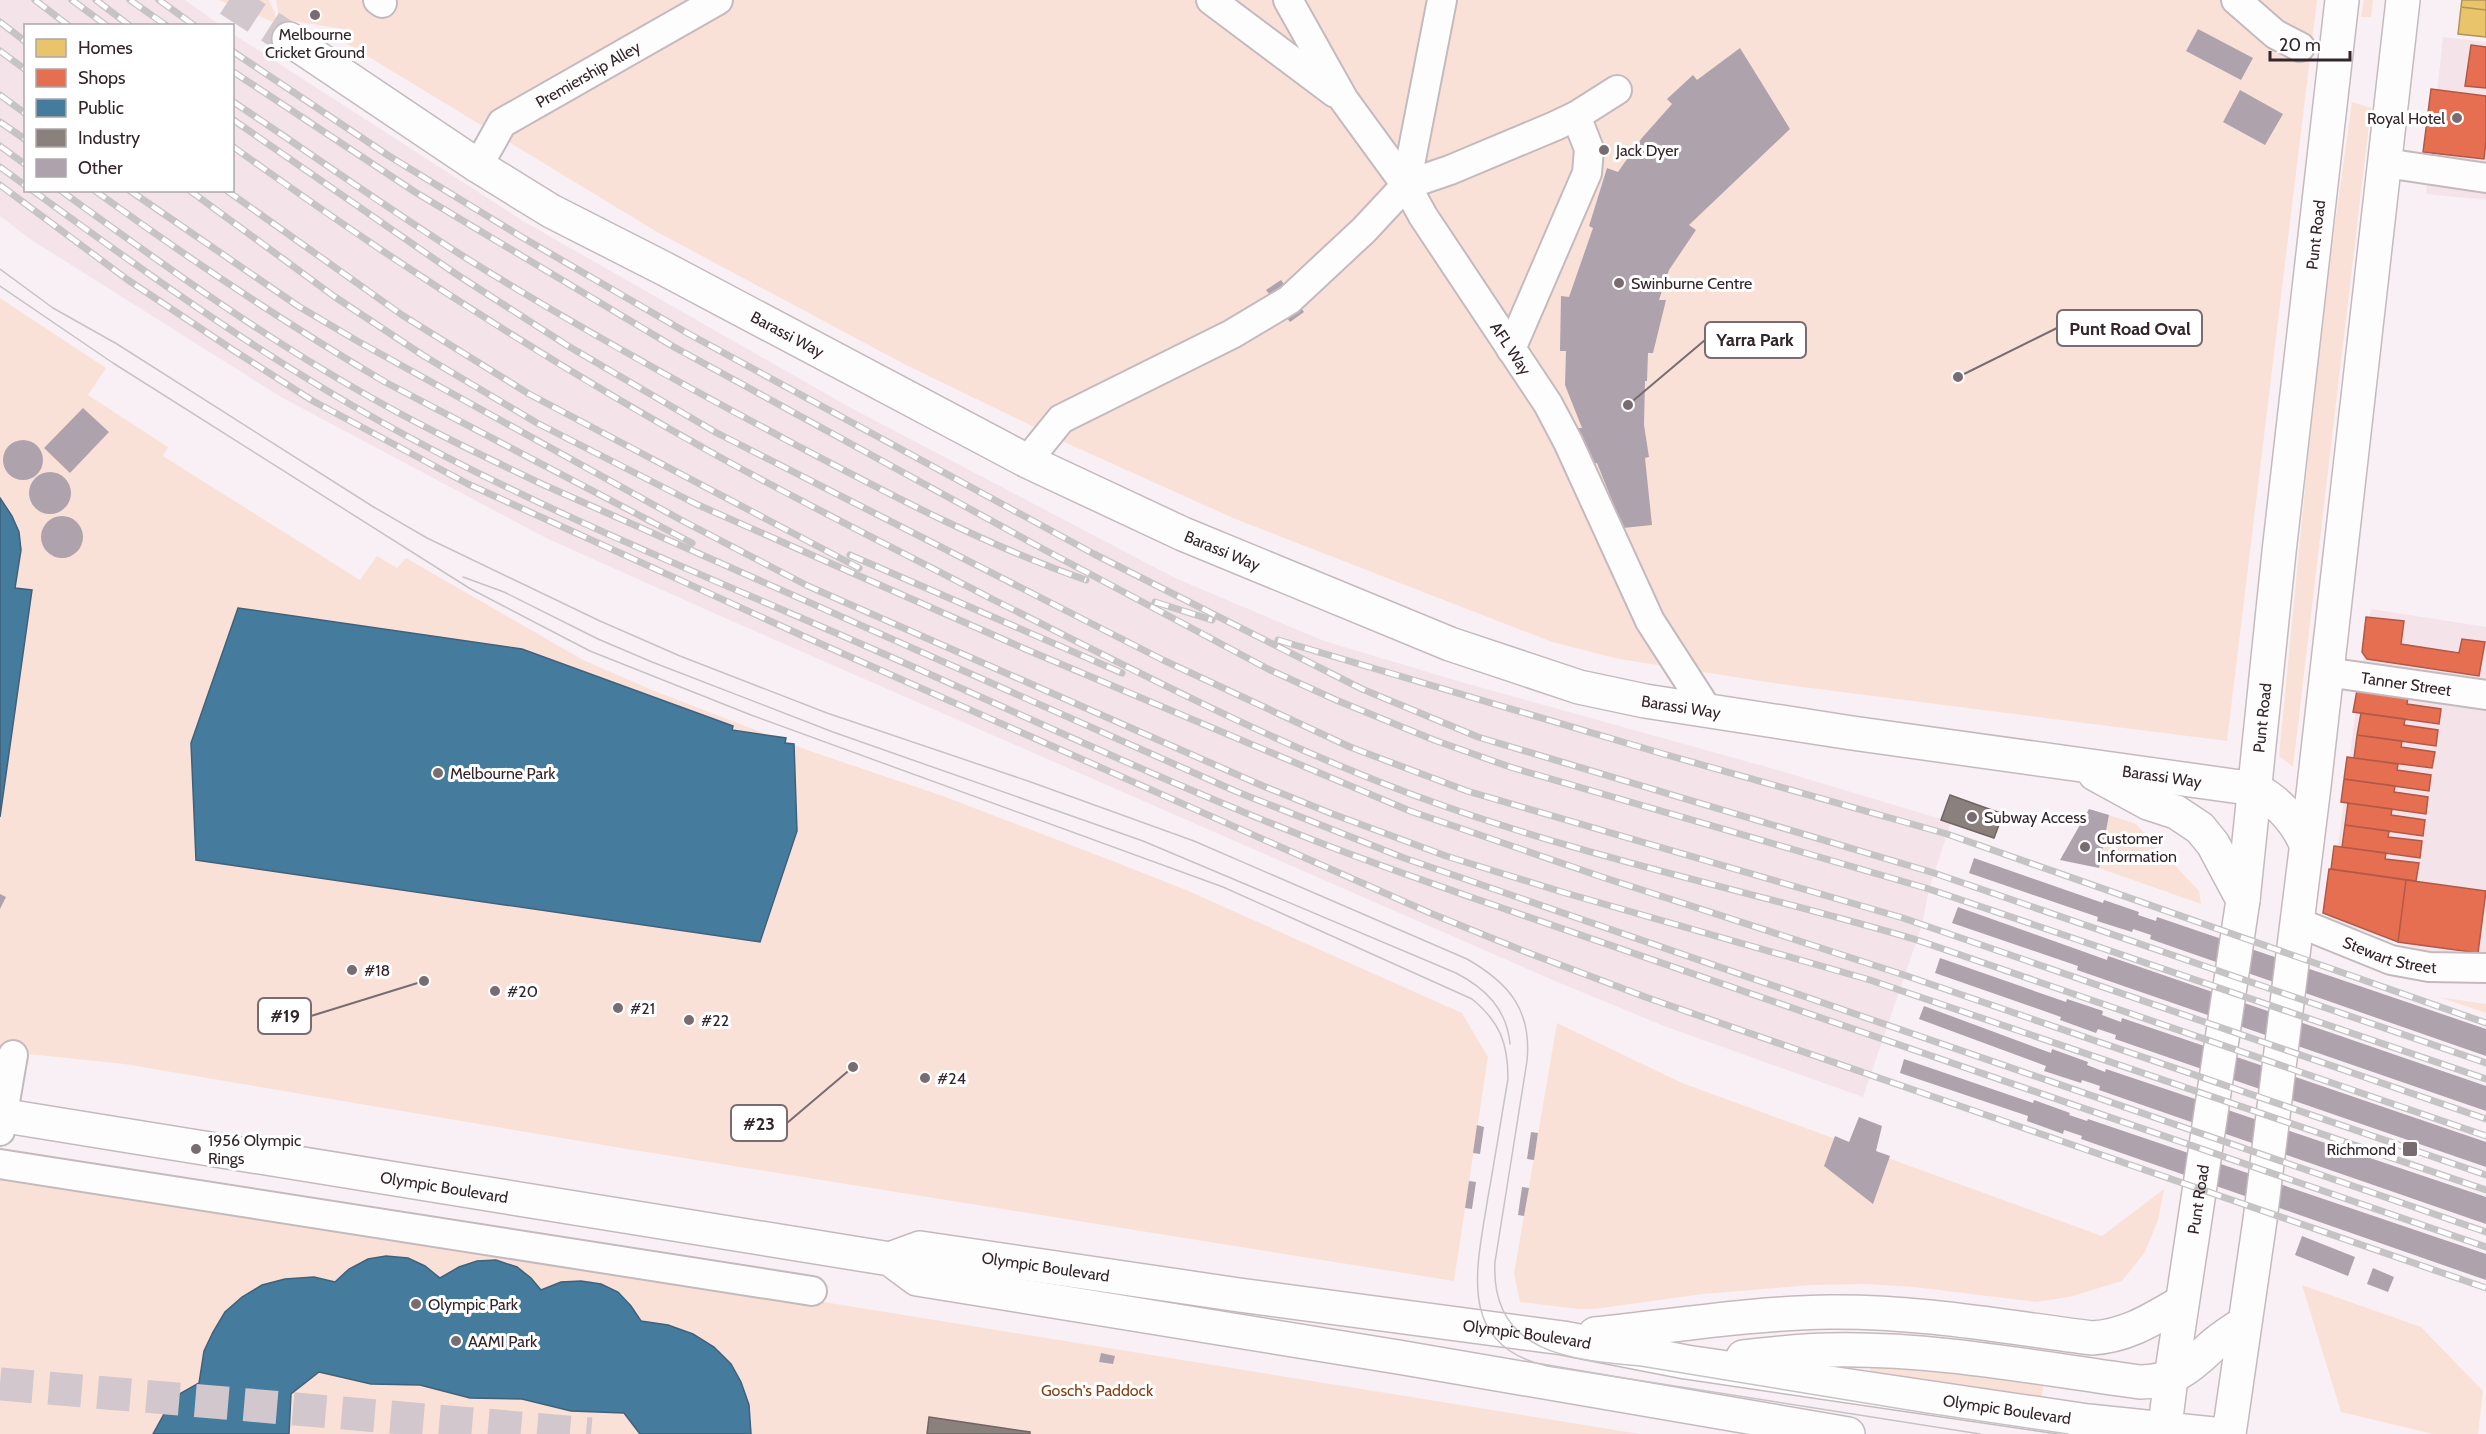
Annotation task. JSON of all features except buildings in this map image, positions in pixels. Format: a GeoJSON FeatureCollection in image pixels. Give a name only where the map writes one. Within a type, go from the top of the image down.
{"type":"FeatureCollection","features":[{"type":"Feature","properties":{"kind":"main road","name":"Punt Road"},"geometry":{"type":"LineString","coordinates":[[2164,1432],[2170,1378],[2243,900],[2279,552],[2342,0]]}},
{"type":"Feature","properties":{"kind":"main road"},"geometry":{"type":"LineString","coordinates":[[2229,1434],[2262,1209],[2297,922],[2403,0]]}},
{"type":"Feature","properties":{"kind":"main road","name":"Barassi Way"},"geometry":{"type":"LineString","coordinates":[[289,39],[478,166],[551,211],[676,274],[1027,461],[1183,534],[1450,644],[1579,687],[1645,701],[2255,789]]}},
{"type":"Feature","properties":{"kind":"main road"},"geometry":{"type":"LineString","coordinates":[[2080,765],[2148,803],[2176,812],[2192,822],[2212,844],[2243,900]]}},
{"type":"Feature","properties":{"kind":"main road"},"geometry":{"type":"LineString","coordinates":[[2255,789],[2271,798],[2286,812],[2306,844]]}},
{"type":"Feature","properties":{"kind":"main road","name":"Olympic Boulevard"},"geometry":{"type":"LineString","coordinates":[[1,1121],[890,1259],[917,1279],[1848,1434]]}},
{"type":"Feature","properties":{"kind":"main road","name":"Olympic Boulevard"},"geometry":{"type":"LineString","coordinates":[[890,1259],[920,1248],[1239,1295],[1563,1338],[1686,1362],[2164,1432],[2213,1434]]}},
{"type":"Feature","properties":{"kind":"main road"},"geometry":{"type":"LineString","coordinates":[[1563,1338],[1722,1319],[1803,1313],[1875,1313],[1949,1318],[2092,1338],[2106,1337],[2136,1328],[2182,1302]]}},
{"type":"Feature","properties":{"kind":"main road"},"geometry":{"type":"LineString","coordinates":[[1699,1410],[1684,1388],[1683,1374],[1686,1362],[1697,1341],[1722,1319]]}},
{"type":"Feature","properties":{"kind":"main road"},"geometry":{"type":"LineString","coordinates":[[1526,1379],[1686,1362],[1828,1350],[1858,1350],[1955,1357],[2140,1382],[2170,1378],[2188,1369],[2210,1347],[2244,1323]]}},
{"type":"Feature","properties":{"kind":"street","name":"Premiership Alley"},"geometry":{"type":"LineString","coordinates":[[478,166],[502,123],[718,0]]}},
{"type":"Feature","properties":{"kind":"street"},"geometry":{"type":"LineString","coordinates":[[1210,0],[1344,100]]}},
{"type":"Feature","properties":{"kind":"street","name":"AFL Way"},"geometry":{"type":"LineString","coordinates":[[1288,0],[1344,100],[1406,185],[1548,404],[1568,442],[1650,621],[1708,711]]}},
{"type":"Feature","properties":{"kind":"street"},"geometry":{"type":"LineString","coordinates":[[1406,185],[1442,0]]}},
{"type":"Feature","properties":{"kind":"street"},"geometry":{"type":"LineString","coordinates":[[2236,0],[2275,34],[2300,47]]}},
{"type":"Feature","properties":{"kind":"street"},"geometry":{"type":"LineString","coordinates":[[1027,461],[1061,419],[1232,334],[1289,300],[1364,230],[1406,185],[1450,170],[1576,116],[1617,90]]}},
{"type":"Feature","properties":{"kind":"street"},"geometry":{"type":"LineString","coordinates":[[1511,349],[1587,173],[1589,149],[1576,116]]}},
{"type":"Feature","properties":{"kind":"street"},"geometry":{"type":"LineString","coordinates":[[2385,163],[2486,178]]}},
{"type":"Feature","properties":{"kind":"street","name":"Tanner Street"},"geometry":{"type":"LineString","coordinates":[[2326,672],[2486,695]]}},
{"type":"Feature","properties":{"kind":"street","name":"Stewart Street"},"geometry":{"type":"LineString","coordinates":[[2297,922],[2391,960],[2429,967],[2486,968]]}},
{"type":"Feature","properties":{"kind":"street"},"geometry":{"type":"LineString","coordinates":[[1,1121],[13,1055]]}},
{"type":"Feature","properties":{"kind":"street"},"geometry":{"type":"LineString","coordinates":[[0,1164],[812,1291]]}},
{"type":"Feature","properties":{"kind":"shaded area"},"geometry":{"type":"Polygon","coordinates":[[[0,0],[185,0],[219,24],[24,24],[24,192],[234,192],[234,35],[523,221],[851,408],[1175,578],[1324,641],[1461,682],[1781,771],[1951,822],[1929,889],[1922,925],[1863,1097],[1664,1026],[1555,981],[546,538],[281,397],[30,239],[0,216],[0,0]]]}},
{"type":"Feature","properties":{"kind":"shaded area"},"geometry":{"type":"Polygon","coordinates":[[[2443,37],[2486,42],[2486,200],[2426,194],[2443,37]]]}},
{"type":"Feature","properties":{"kind":"shaded area"},"geometry":{"type":"Polygon","coordinates":[[[2371,609],[2486,627],[2486,958],[2428,952],[2328,920],[2371,609]]]}},
{"type":"Feature","properties":{"kind":"green space","name":"Melbourne Cricket Ground"},"geometry":{"type":"Polygon","coordinates":[[[218,0],[269,0],[275,13],[276,23],[218,0]]]}},
{"type":"Feature","properties":{"kind":"green space"},"geometry":{"type":"Polygon","coordinates":[[[276,0],[2317,0],[2227,741],[1787,685],[1619,659],[1552,642],[1233,518],[1073,446],[904,364],[657,232],[341,40],[344,29],[279,19],[276,0]]]}},
{"type":"Feature","properties":{"kind":"green space"},"geometry":{"type":"Polygon","coordinates":[[[2364,0],[2373,0],[2371,17],[2361,17],[2364,0]]]}},
{"type":"Feature","properties":{"kind":"green space"},"geometry":{"type":"Polygon","coordinates":[[[2352,102],[2371,108],[2293,767],[2279,756],[2321,324],[2352,102]]]}},
{"type":"Feature","properties":{"kind":"green space","name":"Melbourne Park"},"geometry":{"type":"Polygon","coordinates":[[[0,298],[106,368],[88,395],[168,447],[163,456],[360,580],[377,556],[397,568],[406,558],[583,660],[652,690],[810,751],[940,795],[1186,890],[1462,1013],[1488,1057],[1454,1281],[627,1149],[124,1064],[0,1051],[0,298]]]}},
{"type":"Feature","properties":{"kind":"green space"},"geometry":{"type":"Polygon","coordinates":[[[2109,815],[2136,824],[2199,891],[2201,904],[2099,868],[2109,815]]]}},
{"type":"Feature","properties":{"kind":"green space"},"geometry":{"type":"Polygon","coordinates":[[[2439,997],[2486,1004],[2486,1013],[2439,997]]]}},
{"type":"Feature","properties":{"kind":"green space"},"geometry":{"type":"Polygon","coordinates":[[[1557,1023],[1682,1083],[2102,1236],[2164,1189],[2158,1220],[2145,1252],[2122,1281],[2069,1297],[2036,1302],[1914,1287],[1866,1284],[1812,1285],[1703,1294],[1594,1309],[1520,1302],[1514,1274],[1557,1023]]]}},
{"type":"Feature","properties":{"kind":"green space","name":"Olympic Park"},"geometry":{"type":"Polygon","coordinates":[[[0,1169],[26,1173],[1640,1434],[0,1434],[0,1169]]]}},
{"type":"Feature","properties":{"kind":"green space"},"geometry":{"type":"Polygon","coordinates":[[[2302,1285],[2421,1327],[2483,1391],[2478,1434],[2433,1434],[2341,1412],[2302,1285]]]}},
{"type":"Feature","properties":{"kind":"green space"},"geometry":{"type":"Polygon","coordinates":[[[1871,1365],[1903,1366],[2044,1383],[2041,1402],[1870,1373],[1871,1365]]]}},
{"type":"Feature","properties":{"kind":"tunnel"},"geometry":{"type":"LineString","coordinates":[[229,0],[289,39]]}},
{"type":"Feature","properties":{"kind":"tunnel"},"geometry":{"type":"LineString","coordinates":[[0,1384],[591,1434]]}},
{"type":"Feature","properties":{"kind":"tram line"},"geometry":{"type":"LineString","coordinates":[[0,269],[53,308],[117,344],[372,506],[427,538],[600,621],[680,656],[827,713],[1028,781],[1194,841],[1467,959],[1482,968],[1506,988],[1515,1000],[1526,1027],[1527,1061],[1495,1262],[1497,1292],[1506,1316],[1520,1333],[1539,1346],[1587,1360],[1640,1366],[2068,1434]]}},
{"type":"Feature","properties":{"kind":"tram line"},"geometry":{"type":"LineString","coordinates":[[0,286],[113,363],[469,588],[590,651],[751,715],[1223,887],[1472,999],[1496,1025],[1504,1044],[1508,1066],[1508,1079],[1480,1250],[1479,1300],[1485,1322],[1497,1341],[1518,1356],[1547,1366],[1980,1434]]}},
{"type":"Feature","properties":{"kind":"tram line"},"geometry":{"type":"LineString","coordinates":[[463,577],[504,592],[598,639],[652,662],[833,732],[1143,841],[1456,973],[1467,979],[1493,1001],[1504,1020],[1510,1044]]}},
{"type":"Feature","properties":{"kind":"railway"},"geometry":{"type":"LineString","coordinates":[[35,0],[66,24]]}},
{"type":"Feature","properties":{"kind":"railway"},"geometry":{"type":"LineString","coordinates":[[72,0],[104,24]]}},
{"type":"Feature","properties":{"kind":"railway"},"geometry":{"type":"LineString","coordinates":[[96,0],[127,24]]}},
{"type":"Feature","properties":{"kind":"railway"},"geometry":{"type":"LineString","coordinates":[[130,0],[164,24]]}},
{"type":"Feature","properties":{"kind":"railway"},"geometry":{"type":"LineString","coordinates":[[159,0],[192,24]]}},
{"type":"Feature","properties":{"kind":"railway"},"geometry":{"type":"LineString","coordinates":[[0,22],[24,40]]}},
{"type":"Feature","properties":{"kind":"railway"},"geometry":{"type":"LineString","coordinates":[[0,51],[24,69]]}},
{"type":"Feature","properties":{"kind":"railway"},"geometry":{"type":"LineString","coordinates":[[234,52],[389,156],[520,236],[689,334],[1094,554],[1362,689],[1478,737],[1934,873],[2486,1063]]}},
{"type":"Feature","properties":{"kind":"railway"},"geometry":{"type":"LineString","coordinates":[[234,72],[415,192],[674,347],[1043,549],[1270,670],[1336,700],[1434,740],[1510,767],[1929,889],[2486,1079]]}},
{"type":"Feature","properties":{"kind":"railway"},"geometry":{"type":"LineString","coordinates":[[0,95],[24,113]]}},
{"type":"Feature","properties":{"kind":"railway"},"geometry":{"type":"LineString","coordinates":[[234,102],[443,244],[634,357],[903,500],[1011,551],[1086,580]]}},
{"type":"Feature","properties":{"kind":"railway"},"geometry":{"type":"LineString","coordinates":[[234,120],[456,274],[568,346],[717,433],[1163,660],[1350,747],[1467,791],[1903,918],[2486,1119]]}},
{"type":"Feature","properties":{"kind":"railway"},"geometry":{"type":"LineString","coordinates":[[0,122],[24,139]]}},
{"type":"Feature","properties":{"kind":"railway"},"geometry":{"type":"LineString","coordinates":[[0,146],[24,164]]}},
{"type":"Feature","properties":{"kind":"railway"},"geometry":{"type":"LineString","coordinates":[[234,147],[412,271],[661,424],[791,496],[992,599],[1203,704],[1310,753],[1419,797],[1542,838],[1917,940],[2486,1136]]}},
{"type":"Feature","properties":{"kind":"railway"},"geometry":{"type":"LineString","coordinates":[[0,167],[24,185]]}},
{"type":"Feature","properties":{"kind":"railway"},"geometry":{"type":"LineString","coordinates":[[0,185],[128,280],[313,401],[468,484],[812,640],[1430,913],[1521,950],[1648,998],[2486,1288]]}},
{"type":"Feature","properties":{"kind":"railway"},"geometry":{"type":"LineString","coordinates":[[35,192],[161,282],[292,370],[444,456],[568,516],[1148,772],[1329,846],[1476,899],[2486,1247]]}},
{"type":"Feature","properties":{"kind":"railway"},"geometry":{"type":"LineString","coordinates":[[63,192],[251,324],[330,374],[434,432],[544,485],[1235,791],[1404,858],[2486,1232]]}},
{"type":"Feature","properties":{"kind":"railway"},"geometry":{"type":"LineString","coordinates":[[97,192],[238,290],[385,382],[692,543]]}},
{"type":"Feature","properties":{"kind":"railway"},"geometry":{"type":"LineString","coordinates":[[132,192],[298,306],[681,520],[808,586],[1263,786],[1446,856],[1562,892],[1870,980],[2486,1190]]}},
{"type":"Feature","properties":{"kind":"railway"},"geometry":{"type":"LineString","coordinates":[[192,192],[335,297],[424,356],[537,423],[696,504],[1025,649],[1410,811],[1602,877],[1904,975],[2486,1175]]}},
{"type":"Feature","properties":{"kind":"railway"},"geometry":{"type":"LineString","coordinates":[[229,192],[402,315],[529,394],[859,568]]}},
{"type":"Feature","properties":{"kind":"railway"},"geometry":{"type":"LineString","coordinates":[[850,555],[1122,673]]}},
{"type":"Feature","properties":{"kind":"railway"},"geometry":{"type":"LineString","coordinates":[[1155,602],[1212,620]]}},
{"type":"Feature","properties":{"kind":"railway"},"geometry":{"type":"LineString","coordinates":[[1278,640],[1660,753],[1947,834],[2486,1023]]}},
{"type":"Feature","properties":{"kind":"place","name":"Melbourne Cricket Ground"},"geometry":{"type":"Point","coordinates":[315,15]}},
{"type":"Feature","properties":{"kind":"place","name":"Royal Hotel"},"geometry":{"type":"Point","coordinates":[2457,118]}},
{"type":"Feature","properties":{"kind":"place","name":"Jack Dyer"},"geometry":{"type":"Point","coordinates":[1604,150]}},
{"type":"Feature","properties":{"kind":"place","name":"Swinburne Centre"},"geometry":{"type":"Point","coordinates":[1619,283]}},
{"type":"Feature","properties":{"kind":"place","name":"Punt Road Oval"},"geometry":{"type":"Point","coordinates":[1958,377]}},
{"type":"Feature","properties":{"kind":"place","name":"Yarra Park"},"geometry":{"type":"Point","coordinates":[1628,405]}},
{"type":"Feature","properties":{"kind":"place","name":"Melbourne Park"},"geometry":{"type":"Point","coordinates":[438,773]}},
{"type":"Feature","properties":{"kind":"place","name":"Subway Access"},"geometry":{"type":"Point","coordinates":[1972,817]}},
{"type":"Feature","properties":{"kind":"place","name":"Customer Information"},"geometry":{"type":"Point","coordinates":[2085,847]}},
{"type":"Feature","properties":{"kind":"place","name":"#18"},"geometry":{"type":"Point","coordinates":[352,970]}},
{"type":"Feature","properties":{"kind":"place","name":"#19"},"geometry":{"type":"Point","coordinates":[424,981]}},
{"type":"Feature","properties":{"kind":"place","name":"#20"},"geometry":{"type":"Point","coordinates":[495,991]}},
{"type":"Feature","properties":{"kind":"place","name":"#21"},"geometry":{"type":"Point","coordinates":[618,1008]}},
{"type":"Feature","properties":{"kind":"place","name":"#22"},"geometry":{"type":"Point","coordinates":[689,1020]}},
{"type":"Feature","properties":{"kind":"place","name":"#23"},"geometry":{"type":"Point","coordinates":[853,1067]}},
{"type":"Feature","properties":{"kind":"place","name":"#24"},"geometry":{"type":"Point","coordinates":[925,1078]}},
{"type":"Feature","properties":{"kind":"place","name":"1956 Olympic Rings"},"geometry":{"type":"Point","coordinates":[196,1149]}},
{"type":"Feature","properties":{"kind":"place","name":"Richmond"},"geometry":{"type":"Point","coordinates":[2410,1149]}},
{"type":"Feature","properties":{"kind":"place","name":"Olympic Park"},"geometry":{"type":"Point","coordinates":[416,1304]}},
{"type":"Feature","properties":{"kind":"place","name":"AAMI Park"},"geometry":{"type":"Point","coordinates":[456,1341]}},
{"type":"Feature","properties":{"kind":"park label","name":"Gosch's Paddock"},"geometry":{"type":"Point","coordinates":[1097,1390]}}]}
